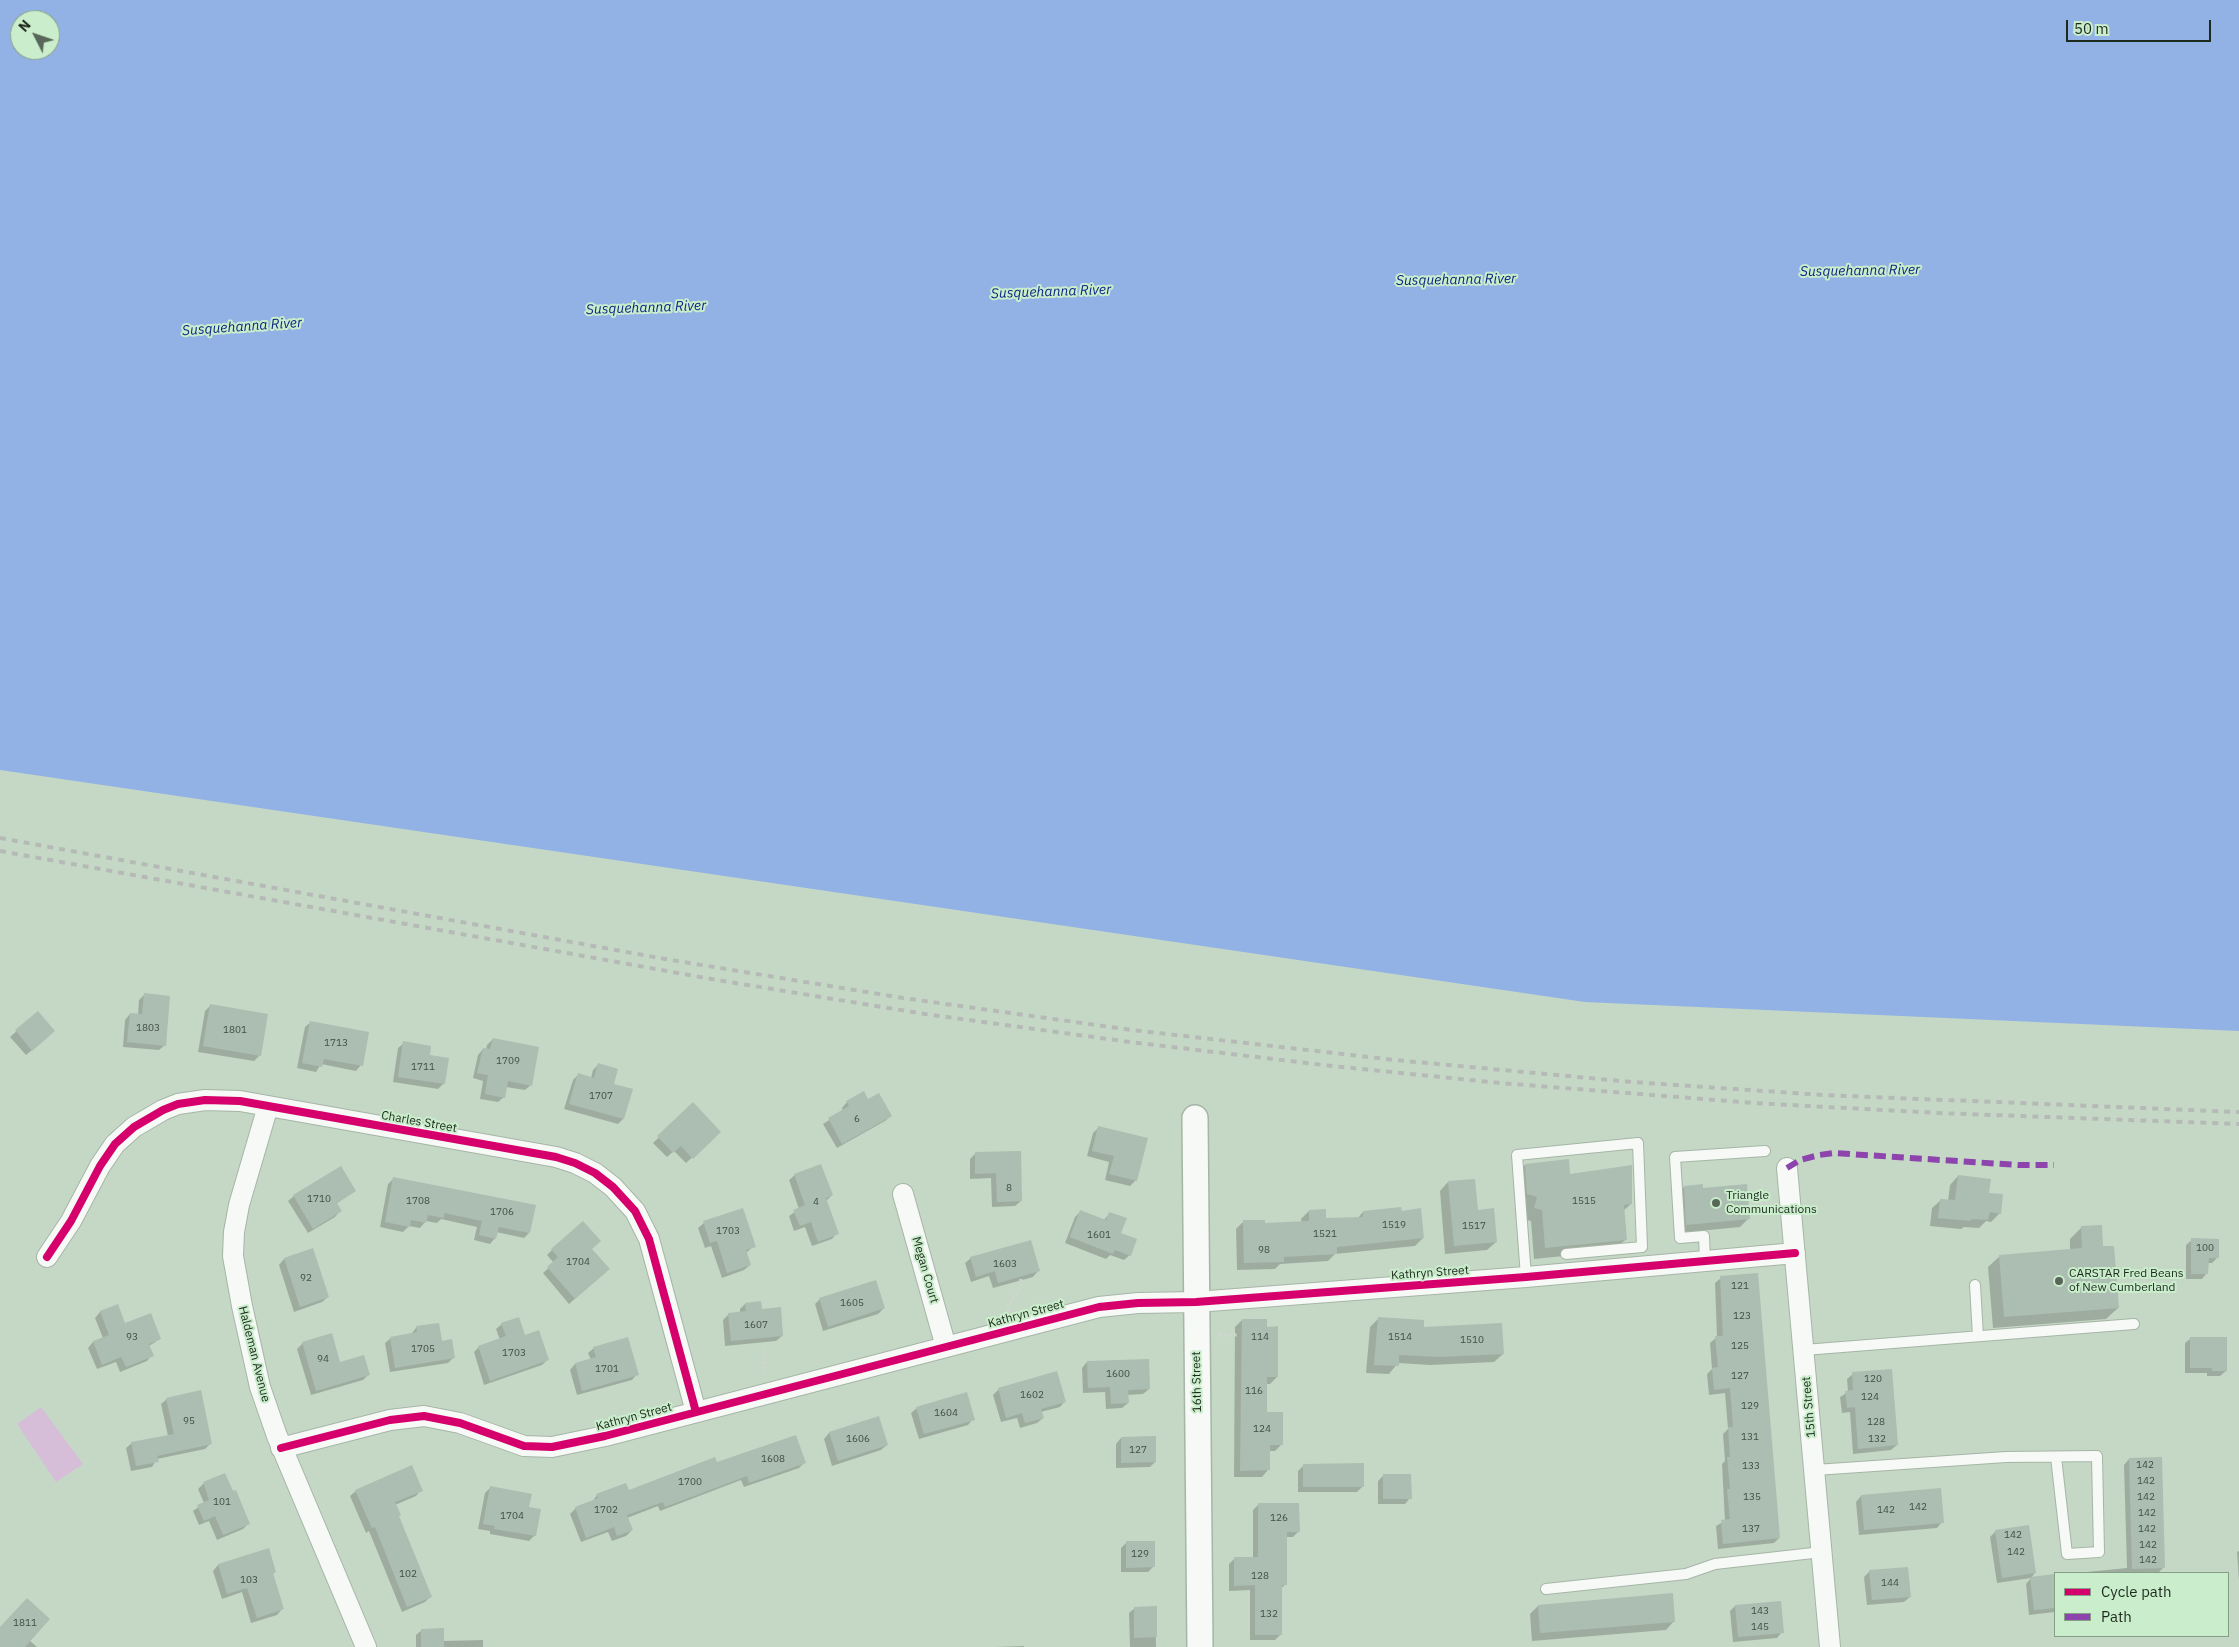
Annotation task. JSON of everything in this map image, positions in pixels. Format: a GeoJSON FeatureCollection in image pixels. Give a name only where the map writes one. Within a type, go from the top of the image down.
{"type":"FeatureCollection","features":[{"type":"Feature","properties":{"kind":"street","name":"Charles Street"},"geometry":{"type":"LineString","coordinates":[[47,1257],[72,1221],[100,1166],[115,1144],[134,1127],[163,1110],[178,1104],[205,1100],[240,1101],[556,1157],[575,1163],[595,1173],[613,1186],[635,1211],[649,1239],[696,1412]]}},
{"type":"Feature","properties":{"kind":"street","name":"Haldeman Avenue"},"geometry":{"type":"LineString","coordinates":[[268,1106],[239,1205],[234,1232],[233,1256],[242,1306],[260,1387],[281,1448],[366,1647]]}},
{"type":"Feature","properties":{"kind":"street","name":"16th Street"},"geometry":{"type":"LineString","coordinates":[[1195,1118],[1200,1647]]}},
{"type":"Feature","properties":{"kind":"street","name":"15th Street"},"geometry":{"type":"LineString","coordinates":[[1786,1168],[1830,1647]]}},
{"type":"Feature","properties":{"kind":"street","name":"Megan Court"},"geometry":{"type":"LineString","coordinates":[[902,1194],[946,1346]]}},
{"type":"Feature","properties":{"kind":"street","name":"Kathryn Street"},"geometry":{"type":"LineString","coordinates":[[281,1448],[390,1420],[424,1416],[460,1423],[524,1446],[552,1448],[605,1436],[1099,1307],[1138,1303],[1196,1302],[1526,1277],[1795,1253]]}},
{"type":"Feature","properties":{"kind":"lane"},"geometry":{"type":"LineString","coordinates":[[1526,1277],[1517,1155],[1638,1143],[1642,1247],[1566,1254]]}},
{"type":"Feature","properties":{"kind":"lane"},"geometry":{"type":"LineString","coordinates":[[1705,1262],[1704,1236],[1680,1238],[1675,1157],[1765,1151]]}},
{"type":"Feature","properties":{"kind":"lane"},"geometry":{"type":"LineString","coordinates":[[1975,1285],[1978,1336]]}},
{"type":"Feature","properties":{"kind":"lane"},"geometry":{"type":"LineString","coordinates":[[1804,1350],[2134,1324]]}},
{"type":"Feature","properties":{"kind":"lane"},"geometry":{"type":"LineString","coordinates":[[1815,1470],[2006,1457],[2097,1456],[2099,1552],[2067,1554],[2056,1457]]}},
{"type":"Feature","properties":{"kind":"lane"},"geometry":{"type":"LineString","coordinates":[[1546,1589],[1686,1574],[1715,1564],[1822,1552]]}},
{"type":"Feature","properties":{"kind":"path"},"geometry":{"type":"LineString","coordinates":[[1012,1329],[1008,1305],[1018,1292],[1021,1279]]}},
{"type":"Feature","properties":{"kind":"path"},"geometry":{"type":"LineString","coordinates":[[759,1395],[765,1365],[765,1343]]}},
{"type":"Feature","properties":{"kind":"shaded area"},"geometry":{"type":"Polygon","coordinates":[[[41,1407],[83,1464],[56,1482],[17,1424],[41,1407]]]}},
{"type":"Feature","properties":{"kind":"water","name":"Susquehanna River"},"geometry":{"type":"Polygon","coordinates":[[[0,0],[2239,0],[2239,1031],[1585,1002],[0,770],[0,0]]]}},
{"type":"Feature","properties":{"kind":"building"},"geometry":{"type":"Polygon","coordinates":[[[144,993],[170,996],[166,1046],[127,1042],[130,1013],[142,1014],[144,993]]]}},
{"type":"Feature","properties":{"kind":"building"},"geometry":{"type":"Polygon","coordinates":[[[210,1004],[268,1014],[261,1056],[203,1046],[210,1004]]]}},
{"type":"Feature","properties":{"kind":"building"},"geometry":{"type":"Polygon","coordinates":[[[38,1011],[55,1031],[32,1051],[15,1030],[38,1011]]]}},
{"type":"Feature","properties":{"kind":"building"},"geometry":{"type":"Polygon","coordinates":[[[310,1021],[369,1032],[363,1066],[324,1059],[322,1067],[302,1063],[310,1021]]]}},
{"type":"Feature","properties":{"kind":"building"},"geometry":{"type":"Polygon","coordinates":[[[493,1038],[539,1047],[532,1086],[508,1081],[505,1098],[485,1094],[488,1075],[477,1073],[483,1048],[490,1049],[493,1038]]]}},
{"type":"Feature","properties":{"kind":"building"},"geometry":{"type":"Polygon","coordinates":[[[403,1041],[431,1046],[430,1055],[449,1058],[445,1084],[398,1077],[403,1041]]]}},
{"type":"Feature","properties":{"kind":"building"},"geometry":{"type":"Polygon","coordinates":[[[598,1063],[618,1069],[614,1084],[633,1089],[624,1119],[569,1104],[578,1073],[594,1078],[598,1063]]]}},
{"type":"Feature","properties":{"kind":"building"},"geometry":{"type":"Polygon","coordinates":[[[864,1091],[868,1099],[879,1093],[892,1116],[842,1144],[828,1118],[849,1106],[846,1101],[864,1091]]]}},
{"type":"Feature","properties":{"kind":"building"},"geometry":{"type":"Polygon","coordinates":[[[693,1102],[721,1132],[693,1159],[681,1146],[673,1153],[657,1136],[693,1102]]]}},
{"type":"Feature","properties":{"kind":"building"},"geometry":{"type":"Polygon","coordinates":[[[1098,1126],[1148,1138],[1137,1181],[1109,1174],[1114,1156],[1092,1151],[1098,1126]]]}},
{"type":"Feature","properties":{"kind":"building"},"geometry":{"type":"Polygon","coordinates":[[[1021,1151],[1022,1201],[997,1202],[996,1173],[975,1174],[975,1152],[1021,1151]]]}},
{"type":"Feature","properties":{"kind":"building"},"geometry":{"type":"Polygon","coordinates":[[[1569,1159],[1570,1174],[1632,1165],[1632,1204],[1624,1205],[1627,1240],[1545,1248],[1542,1210],[1534,1208],[1537,1197],[1527,1194],[1525,1164],[1569,1159]]]}},
{"type":"Feature","properties":{"kind":"building"},"geometry":{"type":"Polygon","coordinates":[[[821,1164],[833,1195],[826,1198],[839,1234],[818,1242],[811,1222],[800,1226],[793,1210],[805,1205],[794,1174],[821,1164]]]}},
{"type":"Feature","properties":{"kind":"building"},"geometry":{"type":"Polygon","coordinates":[[[341,1166],[356,1191],[337,1203],[342,1211],[313,1229],[293,1195],[341,1166]]]}},
{"type":"Feature","properties":{"kind":"building"},"geometry":{"type":"Polygon","coordinates":[[[1958,1175],[1991,1179],[1989,1193],[2003,1194],[2001,1214],[1990,1212],[1988,1220],[1971,1219],[1971,1221],[1938,1218],[1940,1199],[1955,1200],[1958,1175]]]}},
{"type":"Feature","properties":{"kind":"building"},"geometry":{"type":"Polygon","coordinates":[[[393,1177],[536,1205],[530,1233],[499,1227],[496,1239],[479,1235],[482,1221],[444,1213],[444,1218],[428,1215],[426,1223],[411,1220],[410,1227],[385,1222],[393,1177]]]}},
{"type":"Feature","properties":{"kind":"building"},"geometry":{"type":"Polygon","coordinates":[[[1475,1179],[1478,1210],[1494,1208],[1497,1242],[1454,1246],[1448,1181],[1475,1179]]]}},
{"type":"Feature","properties":{"kind":"building","name":"Triangle Communications"},"geometry":{"type":"Polygon","coordinates":[[[1703,1184],[1703,1188],[1747,1184],[1750,1219],[1686,1225],[1684,1186],[1703,1184]]]}},
{"type":"Feature","properties":{"kind":"building"},"geometry":{"type":"Polygon","coordinates":[[[1401,1207],[1402,1211],[1421,1208],[1424,1238],[1337,1247],[1337,1254],[1284,1257],[1284,1262],[1244,1263],[1243,1220],[1265,1220],[1265,1223],[1309,1221],[1309,1210],[1326,1209],[1326,1218],[1363,1217],[1363,1211],[1401,1207]]]}},
{"type":"Feature","properties":{"kind":"building"},"geometry":{"type":"Polygon","coordinates":[[[743,1208],[756,1247],[746,1250],[751,1265],[727,1273],[717,1241],[710,1243],[703,1221],[743,1208]]]}},
{"type":"Feature","properties":{"kind":"building"},"geometry":{"type":"Polygon","coordinates":[[[1080,1210],[1106,1220],[1109,1212],[1127,1218],[1121,1233],[1137,1239],[1131,1256],[1115,1250],[1113,1254],[1070,1237],[1080,1210]]]}},
{"type":"Feature","properties":{"kind":"building"},"geometry":{"type":"Polygon","coordinates":[[[583,1221],[601,1241],[592,1249],[610,1269],[575,1299],[547,1267],[558,1257],[551,1249],[583,1221]]]}},
{"type":"Feature","properties":{"kind":"building","name":"CARSTAR Fred Beans of New Cumberland"},"geometry":{"type":"Polygon","coordinates":[[[2102,1225],[2103,1246],[2114,1246],[2119,1308],[2004,1317],[1999,1255],[2082,1248],[2081,1226],[2102,1225]]]}},
{"type":"Feature","properties":{"kind":"building"},"geometry":{"type":"Polygon","coordinates":[[[2191,1238],[2219,1239],[2219,1258],[2209,1258],[2208,1274],[2191,1274],[2191,1238]]]}},
{"type":"Feature","properties":{"kind":"building"},"geometry":{"type":"Polygon","coordinates":[[[1031,1240],[1040,1271],[998,1283],[995,1271],[976,1277],[970,1257],[1031,1240]]]}},
{"type":"Feature","properties":{"kind":"building"},"geometry":{"type":"Polygon","coordinates":[[[313,1248],[329,1297],[300,1307],[284,1258],[313,1248]]]}},
{"type":"Feature","properties":{"kind":"building"},"geometry":{"type":"Polygon","coordinates":[[[1758,1273],[1780,1538],[1723,1544],[1721,1520],[1730,1519],[1727,1489],[1730,1489],[1727,1457],[1730,1457],[1728,1427],[1733,1427],[1730,1388],[1714,1390],[1712,1368],[1718,1367],[1715,1336],[1723,1336],[1720,1276],[1758,1273]]]}},
{"type":"Feature","properties":{"kind":"building"},"geometry":{"type":"Polygon","coordinates":[[[876,1280],[885,1308],[828,1327],[819,1298],[876,1280]]]}},
{"type":"Feature","properties":{"kind":"building"},"geometry":{"type":"Polygon","coordinates":[[[761,1301],[762,1309],[781,1307],[783,1336],[731,1341],[728,1313],[746,1311],[745,1303],[761,1301]]]}},
{"type":"Feature","properties":{"kind":"building"},"geometry":{"type":"Polygon","coordinates":[[[118,1304],[125,1323],[151,1313],[161,1339],[149,1344],[154,1356],[126,1367],[121,1357],[102,1365],[93,1341],[109,1335],[100,1311],[118,1304]]]}},
{"type":"Feature","properties":{"kind":"building"},"geometry":{"type":"Polygon","coordinates":[[[519,1317],[525,1335],[539,1330],[549,1360],[490,1381],[478,1346],[506,1336],[501,1323],[519,1317]]]}},
{"type":"Feature","properties":{"kind":"building"},"geometry":{"type":"Polygon","coordinates":[[[1378,1317],[1424,1320],[1424,1327],[1502,1323],[1504,1354],[1440,1357],[1399,1355],[1399,1366],[1374,1365],[1378,1317]]]}},
{"type":"Feature","properties":{"kind":"building"},"geometry":{"type":"Polygon","coordinates":[[[1242,1319],[1267,1319],[1267,1327],[1278,1326],[1278,1377],[1267,1377],[1267,1412],[1283,1412],[1283,1445],[1270,1445],[1270,1470],[1240,1471],[1242,1319]]]}},
{"type":"Feature","properties":{"kind":"building"},"geometry":{"type":"Polygon","coordinates":[[[439,1323],[442,1341],[452,1339],[455,1358],[395,1368],[390,1337],[417,1332],[416,1326],[439,1323]]]}},
{"type":"Feature","properties":{"kind":"building"},"geometry":{"type":"Polygon","coordinates":[[[332,1333],[340,1362],[364,1355],[370,1375],[316,1391],[302,1342],[332,1333]]]}},
{"type":"Feature","properties":{"kind":"building"},"geometry":{"type":"Polygon","coordinates":[[[628,1337],[639,1375],[582,1391],[575,1363],[596,1357],[593,1347],[628,1337]]]}},
{"type":"Feature","properties":{"kind":"building"},"geometry":{"type":"Polygon","coordinates":[[[2190,1337],[2227,1337],[2227,1371],[2212,1371],[2212,1368],[2190,1368],[2190,1337]]]}},
{"type":"Feature","properties":{"kind":"building"},"geometry":{"type":"Polygon","coordinates":[[[1149,1359],[1150,1389],[1128,1390],[1129,1403],[1111,1404],[1110,1387],[1088,1388],[1087,1361],[1149,1359]]]}},
{"type":"Feature","properties":{"kind":"building"},"geometry":{"type":"Polygon","coordinates":[[[1892,1369],[1898,1445],[1858,1449],[1855,1407],[1847,1408],[1845,1391],[1853,1390],[1852,1372],[1892,1369]]]}},
{"type":"Feature","properties":{"kind":"building"},"geometry":{"type":"Polygon","coordinates":[[[1057,1371],[1066,1402],[1041,1409],[1044,1418],[1025,1423],[1022,1413],[1006,1418],[998,1388],[1057,1371]]]}},
{"type":"Feature","properties":{"kind":"building"},"geometry":{"type":"Polygon","coordinates":[[[201,1390],[212,1444],[157,1456],[159,1462],[136,1466],[131,1442],[174,1434],[166,1398],[201,1390]]]}},
{"type":"Feature","properties":{"kind":"building"},"geometry":{"type":"Polygon","coordinates":[[[967,1392],[975,1420],[924,1434],[916,1407],[967,1392]]]}},
{"type":"Feature","properties":{"kind":"building"},"geometry":{"type":"Polygon","coordinates":[[[879,1416],[888,1445],[838,1461],[829,1432],[879,1416]]]}},
{"type":"Feature","properties":{"kind":"building"},"geometry":{"type":"Polygon","coordinates":[[[796,1435],[806,1463],[749,1483],[747,1476],[665,1507],[663,1502],[627,1515],[633,1530],[617,1536],[614,1527],[586,1538],[575,1507],[598,1498],[596,1494],[626,1483],[629,1490],[715,1457],[717,1462],[796,1435]]]}},
{"type":"Feature","properties":{"kind":"building"},"geometry":{"type":"Polygon","coordinates":[[[1156,1436],[1156,1462],[1121,1463],[1121,1437],[1156,1436]]]}},
{"type":"Feature","properties":{"kind":"building"},"geometry":{"type":"Polygon","coordinates":[[[2162,1457],[2165,1568],[2132,1569],[2129,1458],[2162,1457]]]}},
{"type":"Feature","properties":{"kind":"building"},"geometry":{"type":"Polygon","coordinates":[[[1364,1463],[1364,1487],[1303,1487],[1303,1464],[1364,1463]]]}},
{"type":"Feature","properties":{"kind":"building"},"geometry":{"type":"Polygon","coordinates":[[[412,1465],[423,1491],[395,1502],[432,1597],[407,1607],[375,1527],[372,1528],[355,1490],[412,1465]]]}},
{"type":"Feature","properties":{"kind":"building"},"geometry":{"type":"Polygon","coordinates":[[[225,1473],[233,1491],[236,1490],[250,1524],[223,1535],[215,1516],[204,1521],[197,1505],[209,1500],[203,1482],[225,1473]]]}},
{"type":"Feature","properties":{"kind":"building"},"geometry":{"type":"Polygon","coordinates":[[[1383,1474],[1411,1474],[1412,1499],[1383,1499],[1383,1474]]]}},
{"type":"Feature","properties":{"kind":"building"},"geometry":{"type":"Polygon","coordinates":[[[490,1486],[532,1494],[529,1507],[541,1509],[536,1536],[494,1529],[495,1526],[483,1524],[490,1486]]]}},
{"type":"Feature","properties":{"kind":"building"},"geometry":{"type":"Polygon","coordinates":[[[1941,1488],[1944,1523],[1864,1530],[1861,1495],[1941,1488]]]}},
{"type":"Feature","properties":{"kind":"building"},"geometry":{"type":"Polygon","coordinates":[[[1258,1503],[1299,1503],[1300,1532],[1287,1532],[1287,1585],[1282,1585],[1282,1635],[1255,1635],[1255,1585],[1234,1586],[1234,1557],[1258,1557],[1258,1503]]]}},
{"type":"Feature","properties":{"kind":"building"},"geometry":{"type":"Polygon","coordinates":[[[2029,1525],[2036,1573],[2002,1578],[1995,1530],[2029,1525]]]}},
{"type":"Feature","properties":{"kind":"building"},"geometry":{"type":"Polygon","coordinates":[[[1126,1541],[1155,1541],[1155,1567],[1126,1568],[1126,1541]]]}},
{"type":"Feature","properties":{"kind":"building"},"geometry":{"type":"Polygon","coordinates":[[[269,1548],[276,1572],[273,1573],[284,1609],[257,1618],[247,1588],[227,1594],[218,1564],[269,1548]]]}},
{"type":"Feature","properties":{"kind":"building"},"geometry":{"type":"Polygon","coordinates":[[[1908,1567],[1911,1597],[1872,1600],[1869,1570],[1908,1567]]]}},
{"type":"Feature","properties":{"kind":"building"},"geometry":{"type":"Polygon","coordinates":[[[2054,1574],[2054,1608],[2034,1610],[2030,1577],[2054,1574]]]}},
{"type":"Feature","properties":{"kind":"building"},"geometry":{"type":"Polygon","coordinates":[[[1673,1593],[1675,1622],[1540,1633],[1538,1605],[1673,1593]]]}},
{"type":"Feature","properties":{"kind":"building"},"geometry":{"type":"Polygon","coordinates":[[[27,1598],[50,1619],[25,1647],[0,1647],[0,1627],[27,1598]]]}},
{"type":"Feature","properties":{"kind":"building"},"geometry":{"type":"Polygon","coordinates":[[[1781,1601],[1784,1633],[1738,1637],[1735,1605],[1781,1601]]]}},
{"type":"Feature","properties":{"kind":"building"},"geometry":{"type":"Polygon","coordinates":[[[1157,1606],[1157,1637],[1134,1638],[1134,1607],[1157,1606]]]}},
{"type":"Feature","properties":{"kind":"building"},"geometry":{"type":"Polygon","coordinates":[[[444,1628],[444,1647],[421,1647],[421,1629],[444,1628]]]}},
{"type":"Feature","properties":{"kind":"railway"},"geometry":{"type":"LineString","coordinates":[[0,838],[665,959],[903,998],[1132,1030],[1395,1060],[1632,1082],[1823,1095],[2239,1112]]}},
{"type":"Feature","properties":{"kind":"railway"},"geometry":{"type":"LineString","coordinates":[[0,851],[717,980],[925,1014],[1130,1042],[1332,1066],[1500,1083],[1754,1103],[1938,1113],[2239,1124]]}},
{"type":"Feature","properties":{"kind":"marked path"},"geometry":{"type":"LineString","coordinates":[[1787,1168],[1800,1160],[1834,1153],[2018,1165],[2054,1165]]}},
{"type":"Feature","properties":{"kind":"cycle path"},"geometry":{"type":"LineString","coordinates":[[47,1257],[71,1221],[100,1166],[115,1144],[134,1127],[163,1110],[178,1104],[205,1100],[240,1101],[556,1157],[575,1163],[595,1173],[613,1187],[635,1211],[649,1239],[696,1412]]}},
{"type":"Feature","properties":{"kind":"cycle path"},"geometry":{"type":"LineString","coordinates":[[281,1448],[390,1420],[424,1416],[460,1423],[524,1446],[552,1447],[605,1436],[1099,1307],[1138,1303],[1196,1302],[1526,1277],[1795,1253]]}},
{"type":"Feature","properties":{"kind":"place","name":"Triangle Communications"},"geometry":{"type":"Point","coordinates":[1716,1203]}},
{"type":"Feature","properties":{"kind":"place","name":"CARSTAR Fred Beans of New Cumberland"},"geometry":{"type":"Point","coordinates":[2059,1281]}}]}
